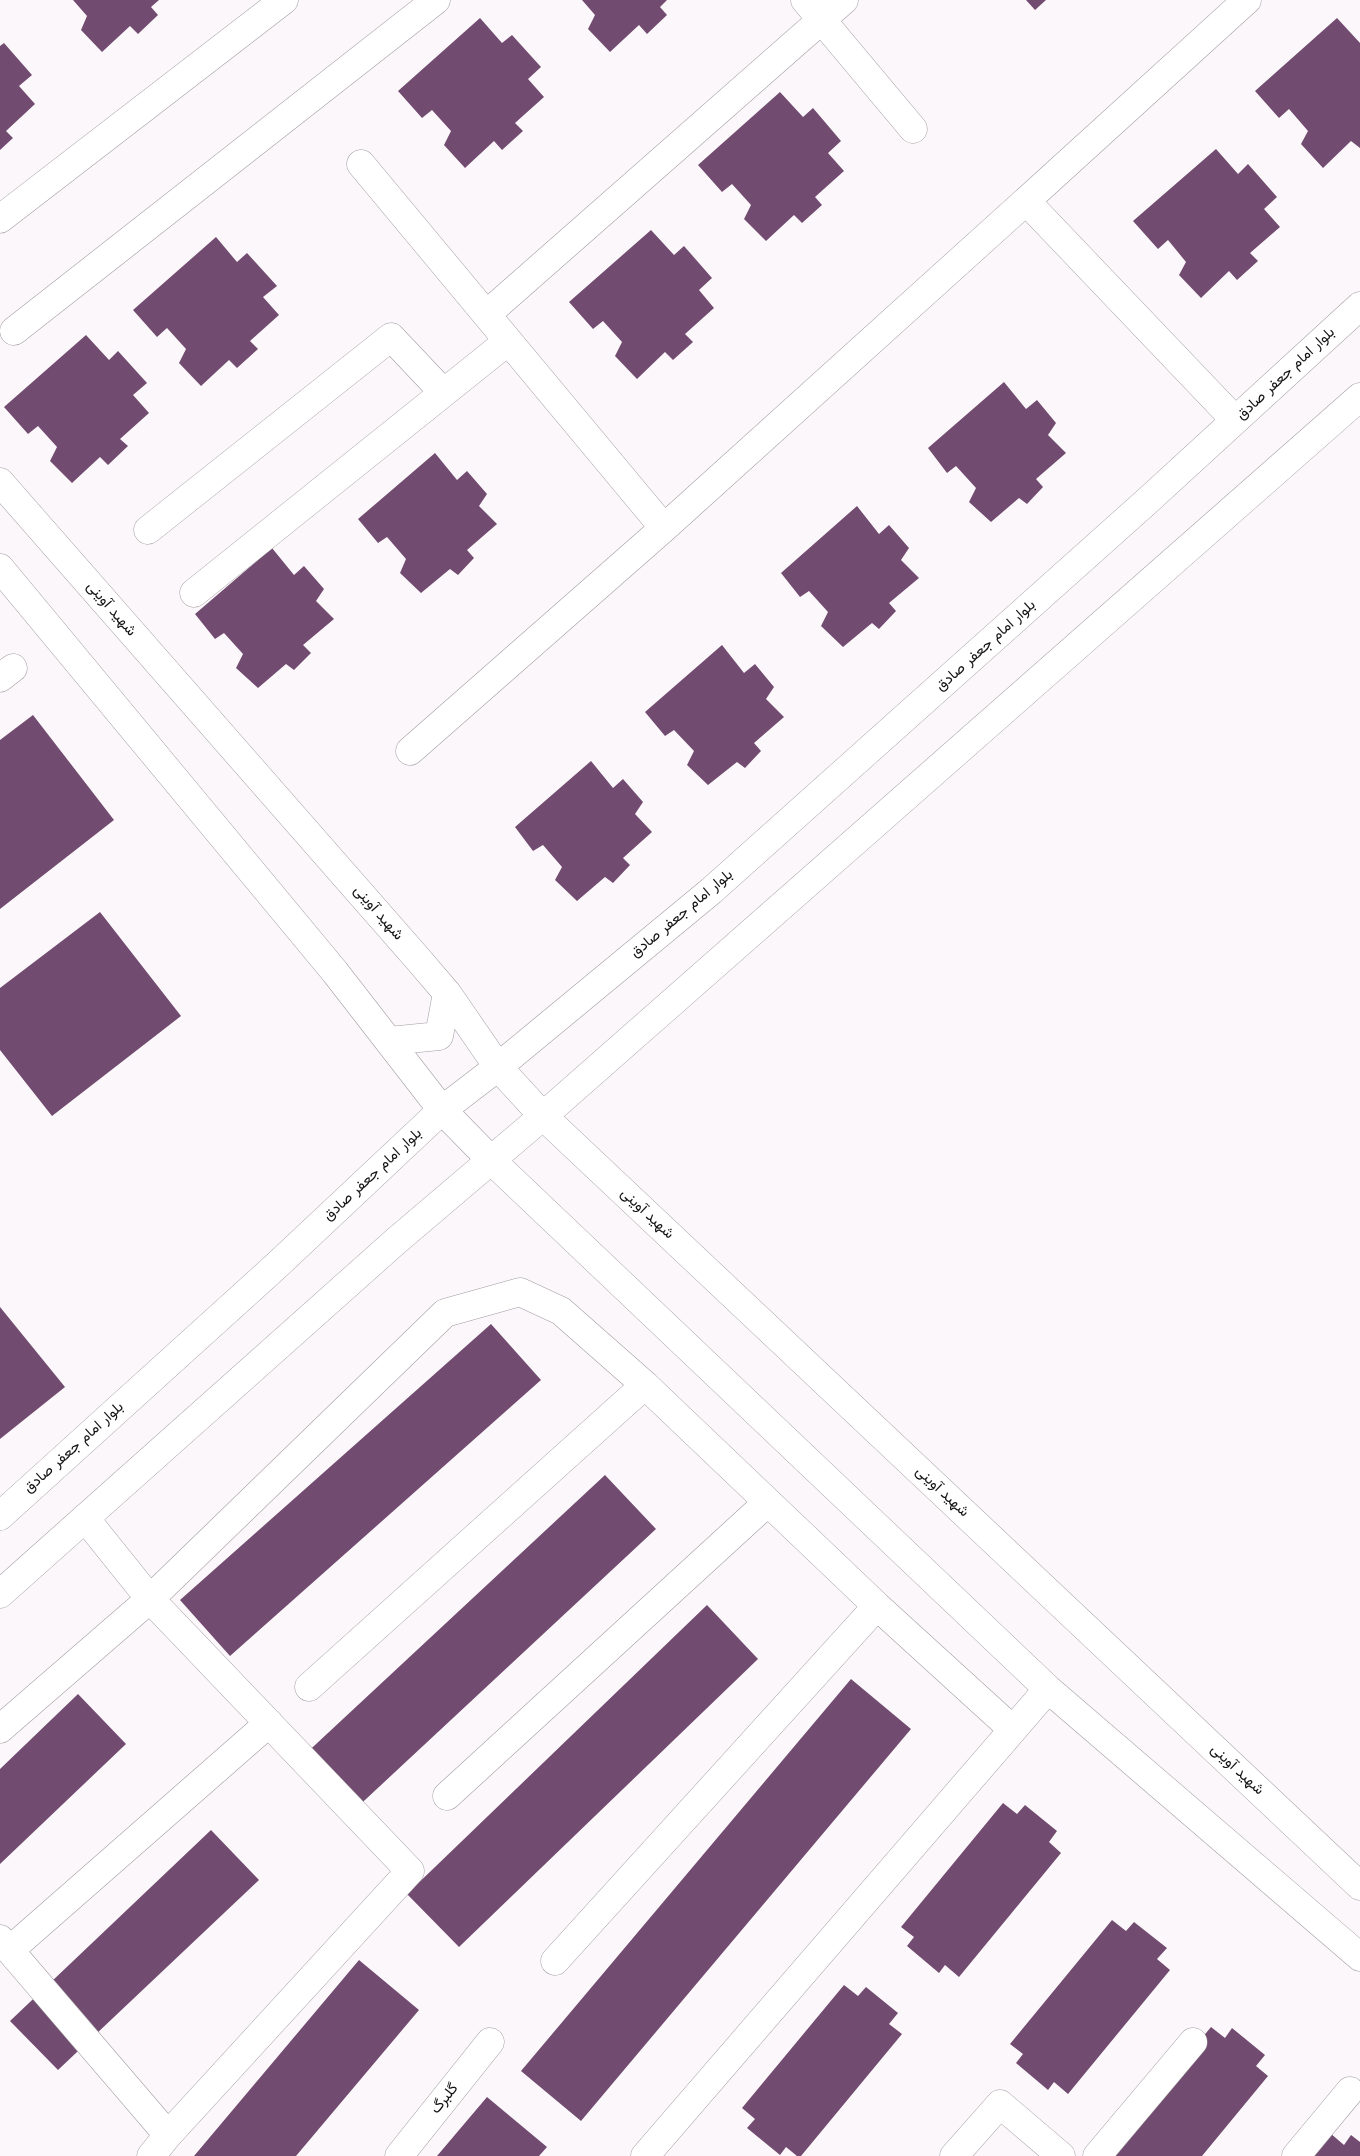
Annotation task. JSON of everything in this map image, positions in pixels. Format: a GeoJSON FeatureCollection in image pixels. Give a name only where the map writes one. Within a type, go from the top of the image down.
{"type":"FeatureCollection","features":[{"type":"Feature","properties":{"kind":"street"},"geometry":{"type":"LineString","coordinates":[[0,219],[284,0]]}},
{"type":"Feature","properties":{"kind":"street"},"geometry":{"type":"LineString","coordinates":[[14,331],[436,0]]}},
{"type":"Feature","properties":{"kind":"street"},"geometry":{"type":"LineString","coordinates":[[487,314],[813,10],[844,0]]}},
{"type":"Feature","properties":{"kind":"street"},"geometry":{"type":"LineString","coordinates":[[410,752],[664,528],[1246,0]]}},
{"type":"Feature","properties":{"kind":"street"},"geometry":{"type":"LineString","coordinates":[[813,10],[913,129]]}},
{"type":"Feature","properties":{"kind":"street"},"geometry":{"type":"LineString","coordinates":[[361,164],[487,314],[507,342],[664,528]]}},
{"type":"Feature","properties":{"kind":"street"},"geometry":{"type":"LineString","coordinates":[[1026,201],[1235,420]]}},
{"type":"Feature","properties":{"kind":"street","name":"بلوار امام جعفر صادق"},"geometry":{"type":"LineString","coordinates":[[0,1516],[275,1267],[442,1110],[498,1067],[711,891],[1360,306]]}},
{"type":"Feature","properties":{"kind":"street"},"geometry":{"type":"LineString","coordinates":[[148,530],[391,337],[443,392]]}},
{"type":"Feature","properties":{"kind":"street"},"geometry":{"type":"LineString","coordinates":[[194,593],[507,342]]}},
{"type":"Feature","properties":{"kind":"street"},"geometry":{"type":"LineString","coordinates":[[0,1594],[396,1241],[543,1116],[1360,397]]}},
{"type":"Feature","properties":{"kind":"street","name":"شهید آوینی"},"geometry":{"type":"LineString","coordinates":[[0,482],[447,993],[498,1067],[543,1116],[1360,1886]]}},
{"type":"Feature","properties":{"kind":"street"},"geometry":{"type":"LineString","coordinates":[[0,568],[335,972],[442,1110],[491,1160],[1048,1689],[1360,1957]]}},
{"type":"Feature","properties":{"kind":"street"},"geometry":{"type":"LineString","coordinates":[[389,1041],[439,1036],[447,993]]}},
{"type":"Feature","properties":{"kind":"street"},"geometry":{"type":"LineString","coordinates":[[0,1729],[150,1598],[445,1313],[520,1292],[561,1311],[645,1385],[877,1606],[1012,1729]]}},
{"type":"Feature","properties":{"kind":"street"},"geometry":{"type":"LineString","coordinates":[[309,1687],[645,1385]]}},
{"type":"Feature","properties":{"kind":"street"},"geometry":{"type":"LineString","coordinates":[[447,1796],[768,1502]]}},
{"type":"Feature","properties":{"kind":"street"},"geometry":{"type":"LineString","coordinates":[[85,1518],[150,1598],[410,1871],[168,2134],[151,2156]]}},
{"type":"Feature","properties":{"kind":"street"},"geometry":{"type":"LineString","coordinates":[[555,1961],[877,1606]]}},
{"type":"Feature","properties":{"kind":"street"},"geometry":{"type":"LineString","coordinates":[[645,2156],[1048,1689]]}},
{"type":"Feature","properties":{"kind":"street"},"geometry":{"type":"LineString","coordinates":[[168,2134],[5,1944],[269,1723]]}},
{"type":"Feature","properties":{"kind":"street","name":"گلبرگ"},"geometry":{"type":"LineString","coordinates":[[399,2156],[490,2042]]}},
{"type":"Feature","properties":{"kind":"street"},"geometry":{"type":"LineString","coordinates":[[1096,2156],[1193,2042]]}},
{"type":"Feature","properties":{"kind":"street"},"geometry":{"type":"LineString","coordinates":[[1296,2156],[1350,2092]]}},
{"type":"Feature","properties":{"kind":"street"},"geometry":{"type":"LineString","coordinates":[[954,2156],[1000,2104],[1061,2156]]}},
{"type":"Feature","properties":{"kind":"building"},"geometry":{"type":"Polygon","coordinates":[[[73,0],[159,0],[151,7],[158,15],[138,34],[130,26],[102,52],[81,30],[87,16],[73,0]]]}},
{"type":"Feature","properties":{"kind":"building"},"geometry":{"type":"Polygon","coordinates":[[[582,0],[667,0],[660,7],[667,15],[647,34],[639,25],[610,52],[588,29],[595,15],[582,0]]]}},
{"type":"Feature","properties":{"kind":"building"},"geometry":{"type":"Polygon","coordinates":[[[1026,0],[1046,0],[1035,10],[1026,0]]]}},
{"type":"Feature","properties":{"kind":"building"},"geometry":{"type":"Polygon","coordinates":[[[480,18],[502,43],[512,35],[541,67],[528,79],[544,97],[515,123],[523,131],[502,150],[494,141],[465,168],[444,145],[451,131],[432,110],[422,118],[398,91],[480,18]]]}},
{"type":"Feature","properties":{"kind":"building"},"geometry":{"type":"Polygon","coordinates":[[[1337,18],[1360,43],[1360,148],[1351,141],[1323,168],[1301,144],[1308,131],[1289,109],[1279,118],[1255,91],[1337,18]]]}},
{"type":"Feature","properties":{"kind":"building"},"geometry":{"type":"Polygon","coordinates":[[[4,43],[32,75],[19,86],[35,104],[6,131],[13,138],[0,150],[0,46],[4,43]]]}},
{"type":"Feature","properties":{"kind":"building"},"geometry":{"type":"Polygon","coordinates":[[[780,92],[803,117],[813,108],[841,141],[828,153],[844,171],[815,197],[822,205],[802,223],[794,215],[766,241],[744,219],[751,205],[732,184],[722,192],[698,165],[780,92]]]}},
{"type":"Feature","properties":{"kind":"building"},"geometry":{"type":"Polygon","coordinates":[[[1216,149],[1238,174],[1248,164],[1277,197],[1264,209],[1280,227],[1250,253],[1258,261],[1237,280],[1229,271],[1201,298],[1179,275],[1186,262],[1168,240],[1158,249],[1133,221],[1216,149]]]}},
{"type":"Feature","properties":{"kind":"building"},"geometry":{"type":"Polygon","coordinates":[[[651,230],[674,255],[684,246],[712,278],[699,290],[714,308],[685,334],[693,342],[673,360],[665,352],[637,379],[615,356],[622,342],[603,321],[593,329],[569,302],[651,230]]]}},
{"type":"Feature","properties":{"kind":"building"},"geometry":{"type":"Polygon","coordinates":[[[216,237],[237,262],[247,253],[277,286],[263,297],[279,315],[250,341],[258,349],[237,368],[229,360],[201,386],[179,363],[186,349],[167,328],[157,337],[133,310],[216,237]]]}},
{"type":"Feature","properties":{"kind":"building"},"geometry":{"type":"Polygon","coordinates":[[[86,335],[109,360],[118,351],[147,383],[133,395],[149,413],[120,439],[128,446],[108,465],[100,457],[72,483],[50,461],[57,447],[38,426],[28,434],[4,407],[86,335]]]}},
{"type":"Feature","properties":{"kind":"building"},"geometry":{"type":"Polygon","coordinates":[[[1004,382],[1026,409],[1037,400],[1056,423],[1048,435],[1066,453],[1036,479],[1043,487],[1027,504],[1019,498],[991,522],[969,502],[976,488],[956,466],[947,473],[928,448],[1004,382]]]}},
{"type":"Feature","properties":{"kind":"building"},"geometry":{"type":"Polygon","coordinates":[[[435,453],[457,480],[467,471],[487,494],[479,506],[497,524],[467,550],[474,558],[458,575],[450,569],[421,593],[400,573],[406,559],[387,537],[378,543],[358,519],[435,453]]]}},
{"type":"Feature","properties":{"kind":"building"},"geometry":{"type":"Polygon","coordinates":[[[857,506],[879,534],[889,525],[909,548],[901,560],[919,578],[889,603],[896,611],[879,629],[872,623],[843,647],[821,626],[828,612],[809,591],[800,597],[781,573],[857,506]]]}},
{"type":"Feature","properties":{"kind":"building"},"geometry":{"type":"Polygon","coordinates":[[[272,548],[294,575],[304,566],[324,589],[316,601],[334,619],[303,645],[311,653],[294,670],[286,664],[258,688],[236,668],[243,654],[224,633],[215,639],[195,614],[272,548]]]}},
{"type":"Feature","properties":{"kind":"building"},"geometry":{"type":"Polygon","coordinates":[[[722,645],[744,673],[755,664],[774,687],[766,699],[784,717],[754,743],[761,751],[745,768],[737,762],[708,785],[687,765],[694,751],[674,730],[665,736],[645,712],[722,645]]]}},
{"type":"Feature","properties":{"kind":"building"},"geometry":{"type":"Polygon","coordinates":[[[33,715],[114,820],[0,909],[0,740],[33,715]]]}},
{"type":"Feature","properties":{"kind":"building"},"geometry":{"type":"Polygon","coordinates":[[[591,761],[613,788],[623,779],[643,802],[635,814],[652,832],[623,858],[630,865],[613,883],[605,877],[577,901],[555,880],[562,867],[543,845],[533,851],[515,827],[591,761]]]}},
{"type":"Feature","properties":{"kind":"building"},"geometry":{"type":"Polygon","coordinates":[[[100,912],[181,1016],[52,1116],[0,1050],[0,988],[100,912]]]}},
{"type":"Feature","properties":{"kind":"building"},"geometry":{"type":"Polygon","coordinates":[[[0,1307],[65,1387],[0,1439],[0,1307]]]}},
{"type":"Feature","properties":{"kind":"building"},"geometry":{"type":"Polygon","coordinates":[[[491,1324],[541,1380],[230,1656],[180,1600],[491,1324]]]}},
{"type":"Feature","properties":{"kind":"building"},"geometry":{"type":"Polygon","coordinates":[[[605,1475],[656,1529],[351,1813],[300,1759],[605,1475]]]}},
{"type":"Feature","properties":{"kind":"building"},"geometry":{"type":"Polygon","coordinates":[[[707,1605],[758,1659],[459,1947],[407,1894],[707,1605]]]}},
{"type":"Feature","properties":{"kind":"building"},"geometry":{"type":"Polygon","coordinates":[[[851,1679],[911,1729],[581,2121],[521,2071],[851,1679]]]}},
{"type":"Feature","properties":{"kind":"building"},"geometry":{"type":"Polygon","coordinates":[[[78,1694],[126,1744],[0,1864],[0,1769],[78,1694]]]}},
{"type":"Feature","properties":{"kind":"building"},"geometry":{"type":"Polygon","coordinates":[[[1003,1803],[1017,1814],[1025,1805],[1057,1831],[1049,1842],[1061,1853],[959,1977],[945,1965],[939,1973],[907,1946],[914,1937],[901,1927],[1003,1803]]]}},
{"type":"Feature","properties":{"kind":"building"},"geometry":{"type":"Polygon","coordinates":[[[211,1830],[259,1880],[58,2070],[10,2021],[211,1830]]]}},
{"type":"Feature","properties":{"kind":"building"},"geometry":{"type":"Polygon","coordinates":[[[1112,1920],[1126,1931],[1134,1922],[1167,1948],[1157,1959],[1170,1970],[1068,2094],[1054,2082],[1048,2090],[1016,2063],[1023,2054],[1010,2044],[1112,1920]]]}},
{"type":"Feature","properties":{"kind":"building"},"geometry":{"type":"Polygon","coordinates":[[[359,1960],[419,2010],[296,2156],[194,2156],[359,1960]]]}},
{"type":"Feature","properties":{"kind":"building"},"geometry":{"type":"Polygon","coordinates":[[[844,1985],[858,1996],[866,1987],[898,2013],[889,2024],[902,2034],[801,2156],[797,2156],[786,2147],[780,2155],[747,2128],[755,2119],[742,2108],[844,1985]]]}},
{"type":"Feature","properties":{"kind":"building"},"geometry":{"type":"Polygon","coordinates":[[[1211,2027],[1225,2038],[1232,2028],[1265,2055],[1256,2066],[1268,2076],[1202,2156],[1115,2156],[1109,2150],[1211,2027]]]}},
{"type":"Feature","properties":{"kind":"building"},"geometry":{"type":"Polygon","coordinates":[[[487,2097],[547,2147],[539,2156],[437,2156],[487,2097]]]}},
{"type":"Feature","properties":{"kind":"building"},"geometry":{"type":"Polygon","coordinates":[[[1330,2133],[1344,2145],[1351,2135],[1360,2142],[1360,2156],[1311,2156],[1330,2133]]]}}]}
